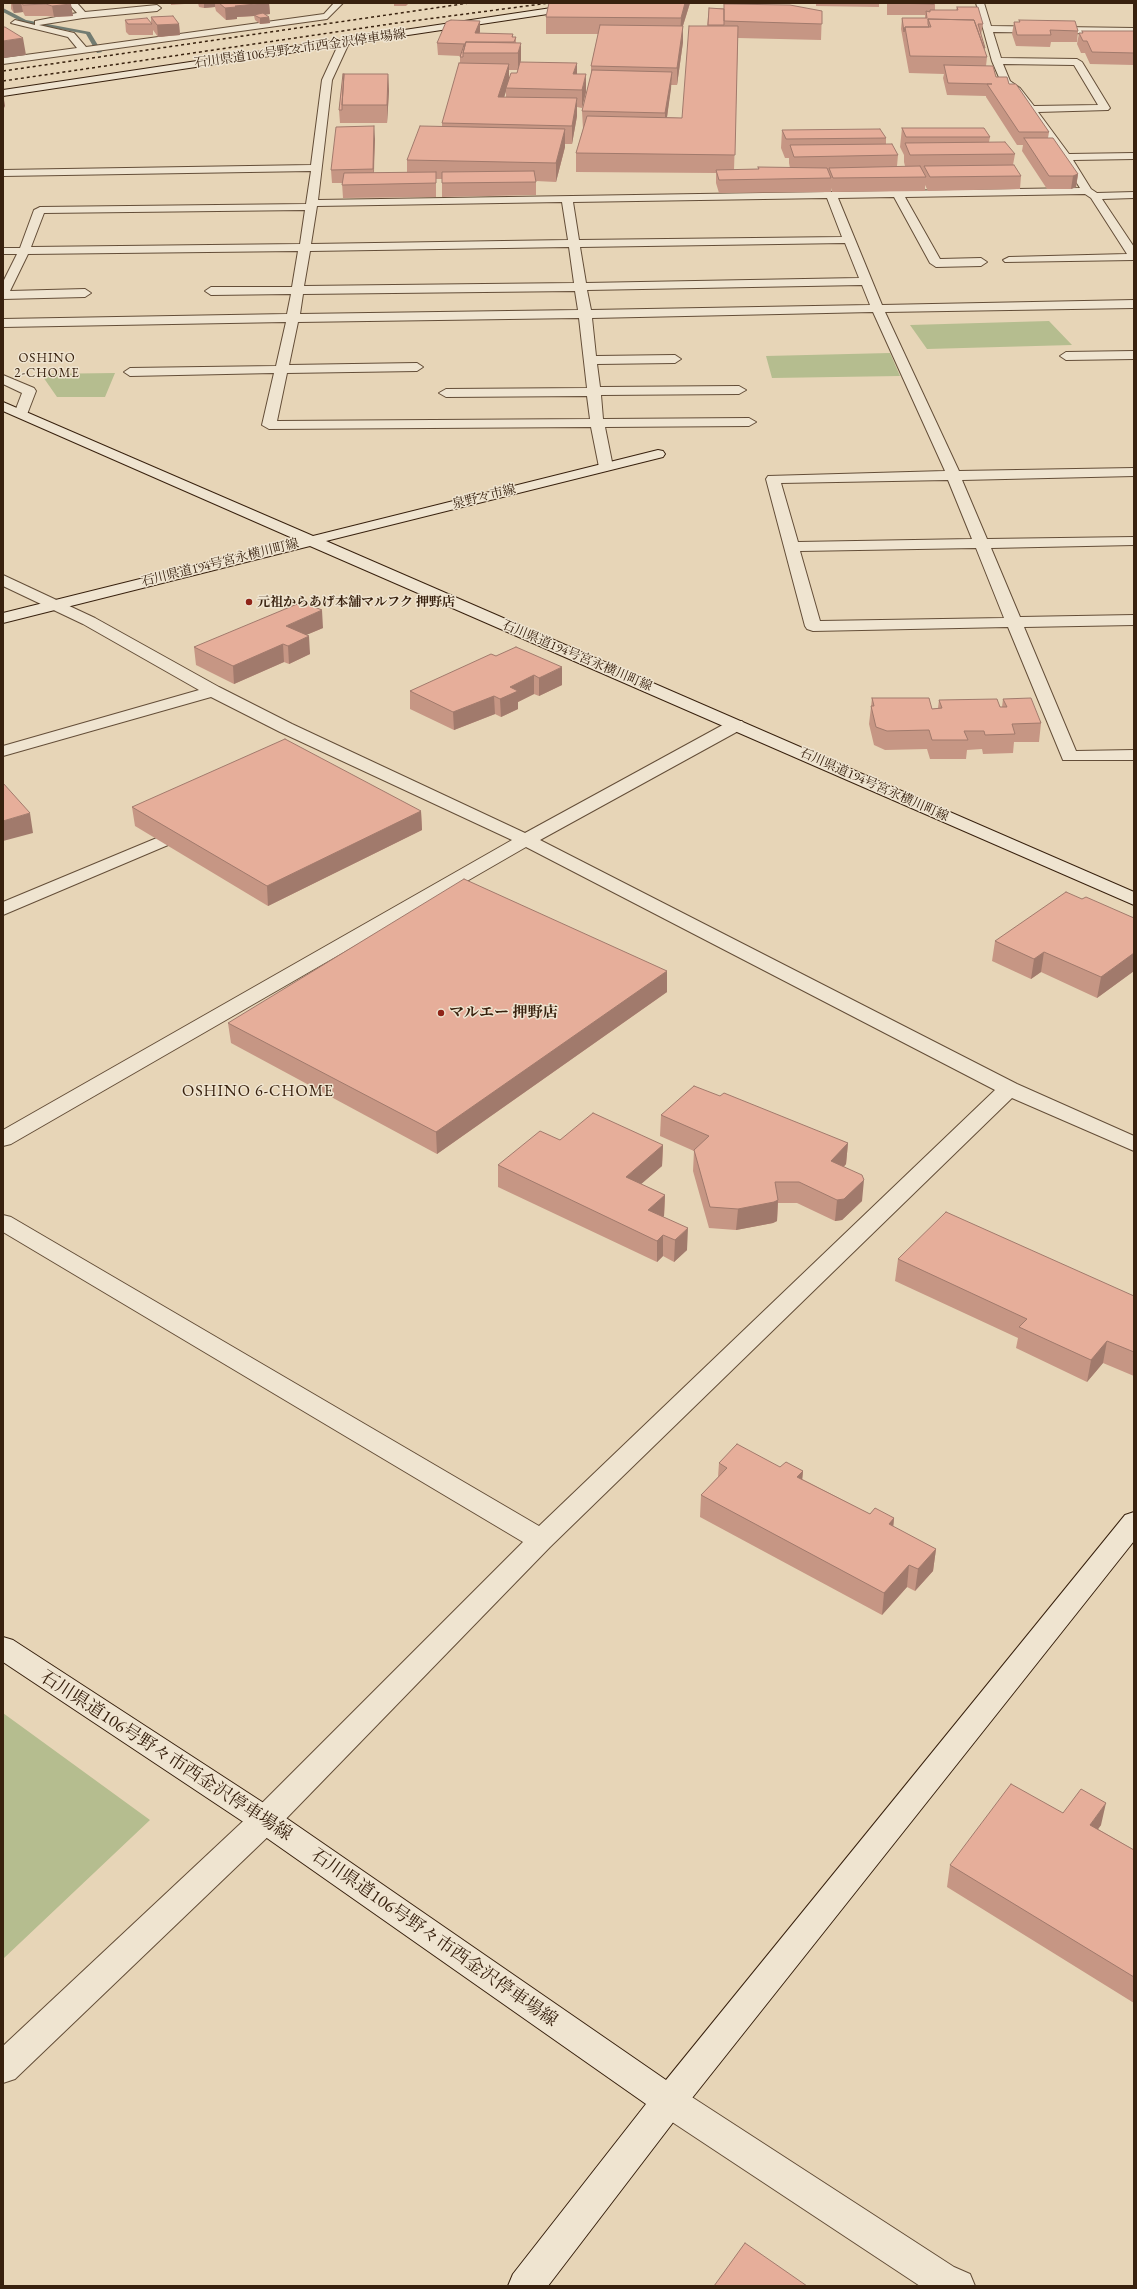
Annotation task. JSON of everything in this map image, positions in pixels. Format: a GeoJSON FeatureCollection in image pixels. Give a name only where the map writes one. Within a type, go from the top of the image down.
{"type":"FeatureCollection","features":[{"type":"Feature","properties":{"kind":"street"},"geometry":{"type":"LineString","coordinates":[[72,3],[83,15]]}},
{"type":"Feature","properties":{"kind":"street"},"geometry":{"type":"LineString","coordinates":[[3,61],[327,16],[339,3]]}},
{"type":"Feature","properties":{"kind":"street"},"geometry":{"type":"LineString","coordinates":[[980,3],[996,61],[1006,82],[1017,90],[1031,109],[1066,157],[1134,257]]}},
{"type":"Feature","properties":{"kind":"street","name":"石川県道106号野々市西金沢停車場線"},"geometry":{"type":"LineString","coordinates":[[3,92],[344,43],[587,4]]}},
{"type":"Feature","properties":{"kind":"street"},"geometry":{"type":"LineString","coordinates":[[9,23],[32,24],[83,15],[157,8]]}},
{"type":"Feature","properties":{"kind":"street"},"geometry":{"type":"LineString","coordinates":[[32,24],[71,35],[89,50]]}},
{"type":"Feature","properties":{"kind":"street"},"geometry":{"type":"LineString","coordinates":[[987,29],[1134,31]]}},
{"type":"Feature","properties":{"kind":"street"},"geometry":{"type":"LineString","coordinates":[[344,43],[327,80],[312,205],[298,290],[269,425],[749,422]]}},
{"type":"Feature","properties":{"kind":"street"},"geometry":{"type":"LineString","coordinates":[[996,61],[1077,62],[1105,108],[1031,109]]}},
{"type":"Feature","properties":{"kind":"street"},"geometry":{"type":"LineString","coordinates":[[1066,157],[1134,156]]}},
{"type":"Feature","properties":{"kind":"street"},"geometry":{"type":"LineString","coordinates":[[3,173],[317,168]]}},
{"type":"Feature","properties":{"kind":"street"},"geometry":{"type":"LineString","coordinates":[[898,194],[936,263],[981,262]]}},
{"type":"Feature","properties":{"kind":"street"},"geometry":{"type":"LineString","coordinates":[[85,294],[3,294],[24,251],[40,210],[898,194],[1134,195]]}},
{"type":"Feature","properties":{"kind":"street"},"geometry":{"type":"LineString","coordinates":[[831,195],[877,307],[953,474],[1069,756],[1134,755]]}},
{"type":"Feature","properties":{"kind":"street"},"geometry":{"type":"LineString","coordinates":[[567,199],[585,314],[597,423],[606,467]]}},
{"type":"Feature","properties":{"kind":"street"},"geometry":{"type":"LineString","coordinates":[[1121,237],[1134,237]]}},
{"type":"Feature","properties":{"kind":"street"},"geometry":{"type":"LineString","coordinates":[[3,251],[850,240]]}},
{"type":"Feature","properties":{"kind":"street"},"geometry":{"type":"LineString","coordinates":[[1009,260],[1134,257]]}},
{"type":"Feature","properties":{"kind":"street"},"geometry":{"type":"LineString","coordinates":[[211,291],[580,287],[866,281]]}},
{"type":"Feature","properties":{"kind":"street"},"geometry":{"type":"LineString","coordinates":[[3,323],[585,314],[877,307],[1134,304]]}},
{"type":"Feature","properties":{"kind":"street"},"geometry":{"type":"LineString","coordinates":[[1066,356],[1134,355]]}},
{"type":"Feature","properties":{"kind":"street"},"geometry":{"type":"LineString","coordinates":[[590,360],[675,358]]}},
{"type":"Feature","properties":{"kind":"street"},"geometry":{"type":"LineString","coordinates":[[130,372],[417,367]]}},
{"type":"Feature","properties":{"kind":"street"},"geometry":{"type":"LineString","coordinates":[[3,379],[29,391],[21,414]]}},
{"type":"Feature","properties":{"kind":"street"},"geometry":{"type":"LineString","coordinates":[[446,392],[739,390]]}},
{"type":"Feature","properties":{"kind":"street"},"geometry":{"type":"LineString","coordinates":[[3,406],[309,540]]}},
{"type":"Feature","properties":{"kind":"street","name":"泉野々市線"},"geometry":{"type":"LineString","coordinates":[[309,540],[658,454]]}},
{"type":"Feature","properties":{"kind":"street"},"geometry":{"type":"LineString","coordinates":[[1134,472],[953,474],[773,479],[813,626],[1134,620]]}},
{"type":"Feature","properties":{"kind":"street","name":"石川県道194号宮永横川町線"},"geometry":{"type":"LineString","coordinates":[[3,618],[309,540],[1134,899]]}},
{"type":"Feature","properties":{"kind":"street"},"geometry":{"type":"LineString","coordinates":[[792,547],[1134,541]]}},
{"type":"Feature","properties":{"kind":"street"},"geometry":{"type":"LineString","coordinates":[[3,580],[88,621],[213,692],[526,840],[1009,1089],[1134,1144]]}},
{"type":"Feature","properties":{"kind":"street"},"geometry":{"type":"LineString","coordinates":[[3,751],[213,692]]}},
{"type":"Feature","properties":{"kind":"street"},"geometry":{"type":"LineString","coordinates":[[3,1139],[526,840],[736,725]]}},
{"type":"Feature","properties":{"kind":"street"},"geometry":{"type":"LineString","coordinates":[[331,769],[352,759]]}},
{"type":"Feature","properties":{"kind":"street"},"geometry":{"type":"LineString","coordinates":[[3,909],[207,822]]}},
{"type":"Feature","properties":{"kind":"street"},"geometry":{"type":"LineString","coordinates":[[3,2068],[265,1820],[541,1540],[1009,1089]]}},
{"type":"Feature","properties":{"kind":"street"},"geometry":{"type":"LineString","coordinates":[[3,1222],[541,1540]]}},
{"type":"Feature","properties":{"kind":"street"},"geometry":{"type":"LineString","coordinates":[[526,2286],[669,2101],[1134,1522]]}},
{"type":"Feature","properties":{"kind":"street","name":"石川県道106号野々市西金沢停車場線"},"geometry":{"type":"LineString","coordinates":[[3,1648],[265,1820],[669,2101],[942,2280],[957,2286]]}},
{"type":"Feature","properties":{"kind":"green space"},"geometry":{"type":"Polygon","coordinates":[[[1049,321],[1072,345],[927,349],[910,325],[1049,321]]]}},
{"type":"Feature","properties":{"kind":"green space"},"geometry":{"type":"Polygon","coordinates":[[[890,353],[900,376],[772,378],[766,356],[890,353]]]}},
{"type":"Feature","properties":{"kind":"green space"},"geometry":{"type":"Polygon","coordinates":[[[115,373],[105,397],[57,397],[41,374],[115,373]]]}},
{"type":"Feature","properties":{"kind":"green space"},"geometry":{"type":"Polygon","coordinates":[[[3,1713],[150,1820],[3,1959],[3,1713]]]}},
{"type":"Feature","properties":{"kind":"building"},"geometry":{"type":"Polygon","coordinates":[[[22,3],[71,4],[52,6],[46,4],[23,5],[22,3]]]}},
{"type":"Feature","properties":{"kind":"building"},"geometry":{"type":"Polygon","coordinates":[[[219,3],[267,3],[225,8],[219,3]]]}},
{"type":"Feature","properties":{"kind":"building"},"geometry":{"type":"Polygon","coordinates":[[[549,3],[685,3],[681,18],[546,17],[549,3]]]}},
{"type":"Feature","properties":{"kind":"building"},"geometry":{"type":"Polygon","coordinates":[[[888,3],[934,3],[934,4],[888,3]]]}},
{"type":"Feature","properties":{"kind":"building"},"geometry":{"type":"Polygon","coordinates":[[[724,4],[790,5],[822,11],[822,24],[724,21],[724,4]]]}},
{"type":"Feature","properties":{"kind":"building"},"geometry":{"type":"Polygon","coordinates":[[[957,7],[978,7],[983,24],[978,24],[985,48],[974,20],[928,19],[929,27],[905,27],[904,32],[902,18],[927,18],[926,11],[958,10],[957,7]]]}},
{"type":"Feature","properties":{"kind":"building"},"geometry":{"type":"Polygon","coordinates":[[[709,8],[724,9],[724,25],[708,25],[709,8]]]}},
{"type":"Feature","properties":{"kind":"building"},"geometry":{"type":"Polygon","coordinates":[[[263,13],[269,17],[260,18],[254,15],[263,13]]]}},
{"type":"Feature","properties":{"kind":"building"},"geometry":{"type":"Polygon","coordinates":[[[173,16],[179,24],[157,25],[151,17],[173,16]]]}},
{"type":"Feature","properties":{"kind":"building"},"geometry":{"type":"Polygon","coordinates":[[[147,18],[152,24],[128,24],[125,20],[147,18]]]}},
{"type":"Feature","properties":{"kind":"building"},"geometry":{"type":"Polygon","coordinates":[[[928,19],[974,20],[987,57],[910,56],[905,27],[931,27],[928,19]]]}},
{"type":"Feature","properties":{"kind":"building"},"geometry":{"type":"Polygon","coordinates":[[[451,20],[480,21],[475,33],[513,34],[512,37],[516,37],[514,42],[466,42],[465,44],[437,43],[446,22],[451,20]]]}},
{"type":"Feature","properties":{"kind":"building"},"geometry":{"type":"Polygon","coordinates":[[[1019,20],[1075,21],[1078,31],[1050,30],[1051,35],[1017,35],[1014,22],[1020,22],[1019,20]]]}},
{"type":"Feature","properties":{"kind":"building"},"geometry":{"type":"Polygon","coordinates":[[[600,25],[683,26],[677,68],[591,66],[600,25]]]}},
{"type":"Feature","properties":{"kind":"building"},"geometry":{"type":"Polygon","coordinates":[[[689,26],[738,26],[735,155],[576,153],[587,116],[682,118],[689,26]]]}},
{"type":"Feature","properties":{"kind":"building"},"geometry":{"type":"Polygon","coordinates":[[[3,27],[5,27],[23,38],[3,41],[3,27]]]}},
{"type":"Feature","properties":{"kind":"building"},"geometry":{"type":"Polygon","coordinates":[[[1082,31],[1134,31],[1134,53],[1092,52],[1087,41],[1083,41],[1079,33],[1083,33],[1082,31]]]}},
{"type":"Feature","properties":{"kind":"building"},"geometry":{"type":"Polygon","coordinates":[[[466,42],[521,43],[518,53],[463,53],[466,42]]]}},
{"type":"Feature","properties":{"kind":"building"},"geometry":{"type":"Polygon","coordinates":[[[464,45],[463,57],[460,57],[464,45]]]}},
{"type":"Feature","properties":{"kind":"building"},"geometry":{"type":"Polygon","coordinates":[[[520,62],[577,63],[573,74],[586,74],[582,90],[506,88],[511,73],[517,73],[520,62]]]}},
{"type":"Feature","properties":{"kind":"building"},"geometry":{"type":"Polygon","coordinates":[[[459,63],[509,64],[498,97],[577,98],[572,126],[442,123],[459,63]]]}},
{"type":"Feature","properties":{"kind":"building"},"geometry":{"type":"Polygon","coordinates":[[[944,65],[993,66],[996,77],[1007,77],[1009,84],[1016,84],[1049,132],[1019,132],[987,84],[992,84],[948,83],[944,65]]]}},
{"type":"Feature","properties":{"kind":"building"},"geometry":{"type":"Polygon","coordinates":[[[592,70],[672,72],[665,113],[582,111],[592,70]]]}},
{"type":"Feature","properties":{"kind":"building"},"geometry":{"type":"Polygon","coordinates":[[[343,74],[342,110],[339,110],[343,74]]]}},
{"type":"Feature","properties":{"kind":"building"},"geometry":{"type":"Polygon","coordinates":[[[344,74],[388,74],[387,105],[342,105],[344,74]]]}},
{"type":"Feature","properties":{"kind":"building"},"geometry":{"type":"Polygon","coordinates":[[[374,126],[373,169],[331,170],[336,127],[374,126]]]}},
{"type":"Feature","properties":{"kind":"building"},"geometry":{"type":"Polygon","coordinates":[[[420,126],[565,129],[556,163],[407,160],[420,126]]]}},
{"type":"Feature","properties":{"kind":"building"},"geometry":{"type":"Polygon","coordinates":[[[902,128],[984,128],[990,137],[906,137],[902,128]]]}},
{"type":"Feature","properties":{"kind":"building"},"geometry":{"type":"Polygon","coordinates":[[[880,129],[886,138],[786,139],[782,130],[880,129]]]}},
{"type":"Feature","properties":{"kind":"building"},"geometry":{"type":"Polygon","coordinates":[[[1024,138],[1053,138],[1078,174],[1073,176],[1049,176],[1024,138]]]}},
{"type":"Feature","properties":{"kind":"building"},"geometry":{"type":"Polygon","coordinates":[[[1005,142],[1015,154],[910,155],[905,143],[1005,142]]]}},
{"type":"Feature","properties":{"kind":"building"},"geometry":{"type":"Polygon","coordinates":[[[892,144],[898,155],[794,157],[790,145],[892,144]]]}},
{"type":"Feature","properties":{"kind":"building"},"geometry":{"type":"Polygon","coordinates":[[[1014,165],[1021,176],[930,177],[924,166],[1014,165]]]}},
{"type":"Feature","properties":{"kind":"building"},"geometry":{"type":"Polygon","coordinates":[[[920,166],[926,177],[833,178],[829,168],[920,166]]]}},
{"type":"Feature","properties":{"kind":"building"},"geometry":{"type":"Polygon","coordinates":[[[758,167],[827,168],[831,178],[719,180],[716,170],[759,169],[758,167]]]}},
{"type":"Feature","properties":{"kind":"building"},"geometry":{"type":"Polygon","coordinates":[[[534,171],[536,182],[442,183],[442,172],[534,171]]]}},
{"type":"Feature","properties":{"kind":"building"},"geometry":{"type":"Polygon","coordinates":[[[436,172],[436,183],[342,185],[344,173],[436,172]]]}},
{"type":"Feature","properties":{"kind":"building"},"geometry":{"type":"Polygon","coordinates":[[[302,602],[322,610],[286,626],[309,636],[288,646],[283,644],[233,666],[194,647],[302,602]]]}},
{"type":"Feature","properties":{"kind":"building"},"geometry":{"type":"Polygon","coordinates":[[[516,647],[562,667],[539,678],[534,675],[510,687],[518,691],[500,699],[494,696],[453,712],[410,691],[491,654],[496,656],[516,647]]]}},
{"type":"Feature","properties":{"kind":"building"},"geometry":{"type":"Polygon","coordinates":[[[872,698],[929,698],[932,709],[942,708],[939,700],[997,699],[1000,707],[1007,707],[1003,699],[1031,698],[1041,723],[1012,724],[1015,734],[985,735],[984,731],[964,731],[968,740],[932,740],[929,730],[887,731],[876,727],[871,706],[874,706],[872,698]]]}},
{"type":"Feature","properties":{"kind":"building"},"geometry":{"type":"Polygon","coordinates":[[[285,739],[421,811],[267,886],[132,807],[285,739]]]}},
{"type":"Feature","properties":{"kind":"building"},"geometry":{"type":"Polygon","coordinates":[[[3,783],[30,813],[3,821],[3,783]]]}},
{"type":"Feature","properties":{"kind":"building"},"geometry":{"type":"Polygon","coordinates":[[[464,879],[667,971],[436,1132],[228,1023],[464,879]]]}},
{"type":"Feature","properties":{"kind":"building"},"geometry":{"type":"Polygon","coordinates":[[[1066,892],[1082,899],[1086,897],[1134,918],[1134,953],[1101,977],[1044,952],[1034,959],[995,941],[1066,892]]]}},
{"type":"Feature","properties":{"kind":"building"},"geometry":{"type":"Polygon","coordinates":[[[694,1086],[720,1096],[724,1093],[848,1143],[831,1161],[862,1175],[864,1180],[844,1199],[837,1200],[799,1182],[775,1182],[778,1200],[774,1202],[738,1209],[710,1207],[694,1150],[709,1136],[661,1115],[694,1086]]]}},
{"type":"Feature","properties":{"kind":"building"},"geometry":{"type":"Polygon","coordinates":[[[593,1113],[663,1145],[626,1177],[665,1195],[648,1210],[688,1228],[675,1240],[663,1235],[657,1241],[498,1165],[540,1131],[560,1140],[593,1113]]]}},
{"type":"Feature","properties":{"kind":"building"},"geometry":{"type":"Polygon","coordinates":[[[946,1212],[1134,1296],[1134,1352],[1107,1341],[1091,1360],[1019,1327],[1027,1319],[898,1259],[946,1212]]]}},
{"type":"Feature","properties":{"kind":"building"},"geometry":{"type":"Polygon","coordinates":[[[737,1444],[780,1467],[786,1462],[803,1471],[797,1477],[870,1514],[875,1508],[894,1518],[889,1524],[936,1549],[918,1569],[909,1565],[884,1593],[701,1495],[727,1468],[719,1463],[737,1444]]]}},
{"type":"Feature","properties":{"kind":"building"},"geometry":{"type":"Polygon","coordinates":[[[1011,1784],[1063,1813],[1081,1789],[1106,1803],[1090,1825],[1134,1850],[1134,1977],[950,1865],[1011,1784]]]}},
{"type":"Feature","properties":{"kind":"building"},"geometry":{"type":"Polygon","coordinates":[[[745,2243],[807,2286],[714,2286],[745,2243]]]}},
{"type":"Feature","properties":{"kind":"waterway"},"geometry":{"type":"LineString","coordinates":[[3,10],[24,21],[88,33],[99,52]]}},
{"type":"Feature","properties":{"kind":"railway"},"geometry":{"type":"LineString","coordinates":[[3,71],[469,3]]}},
{"type":"Feature","properties":{"kind":"railway"},"geometry":{"type":"LineString","coordinates":[[3,81],[397,23],[549,3]]}},
{"type":"Feature","properties":{"kind":"place","name":"元祖からあげ本舗マルフク 押野店"},"geometry":{"type":"Point","coordinates":[249,602]}},
{"type":"Feature","properties":{"kind":"place","name":"マルエー 押野店"},"geometry":{"type":"Point","coordinates":[441,1013]}},
{"type":"Feature","properties":{"kind":"district","name":"OSHINO 2-CHOME"},"geometry":{"type":"Point","coordinates":[47,366]}},
{"type":"Feature","properties":{"kind":"district","name":"OSHINO 6-CHOME"},"geometry":{"type":"Point","coordinates":[258,1092]}}]}
